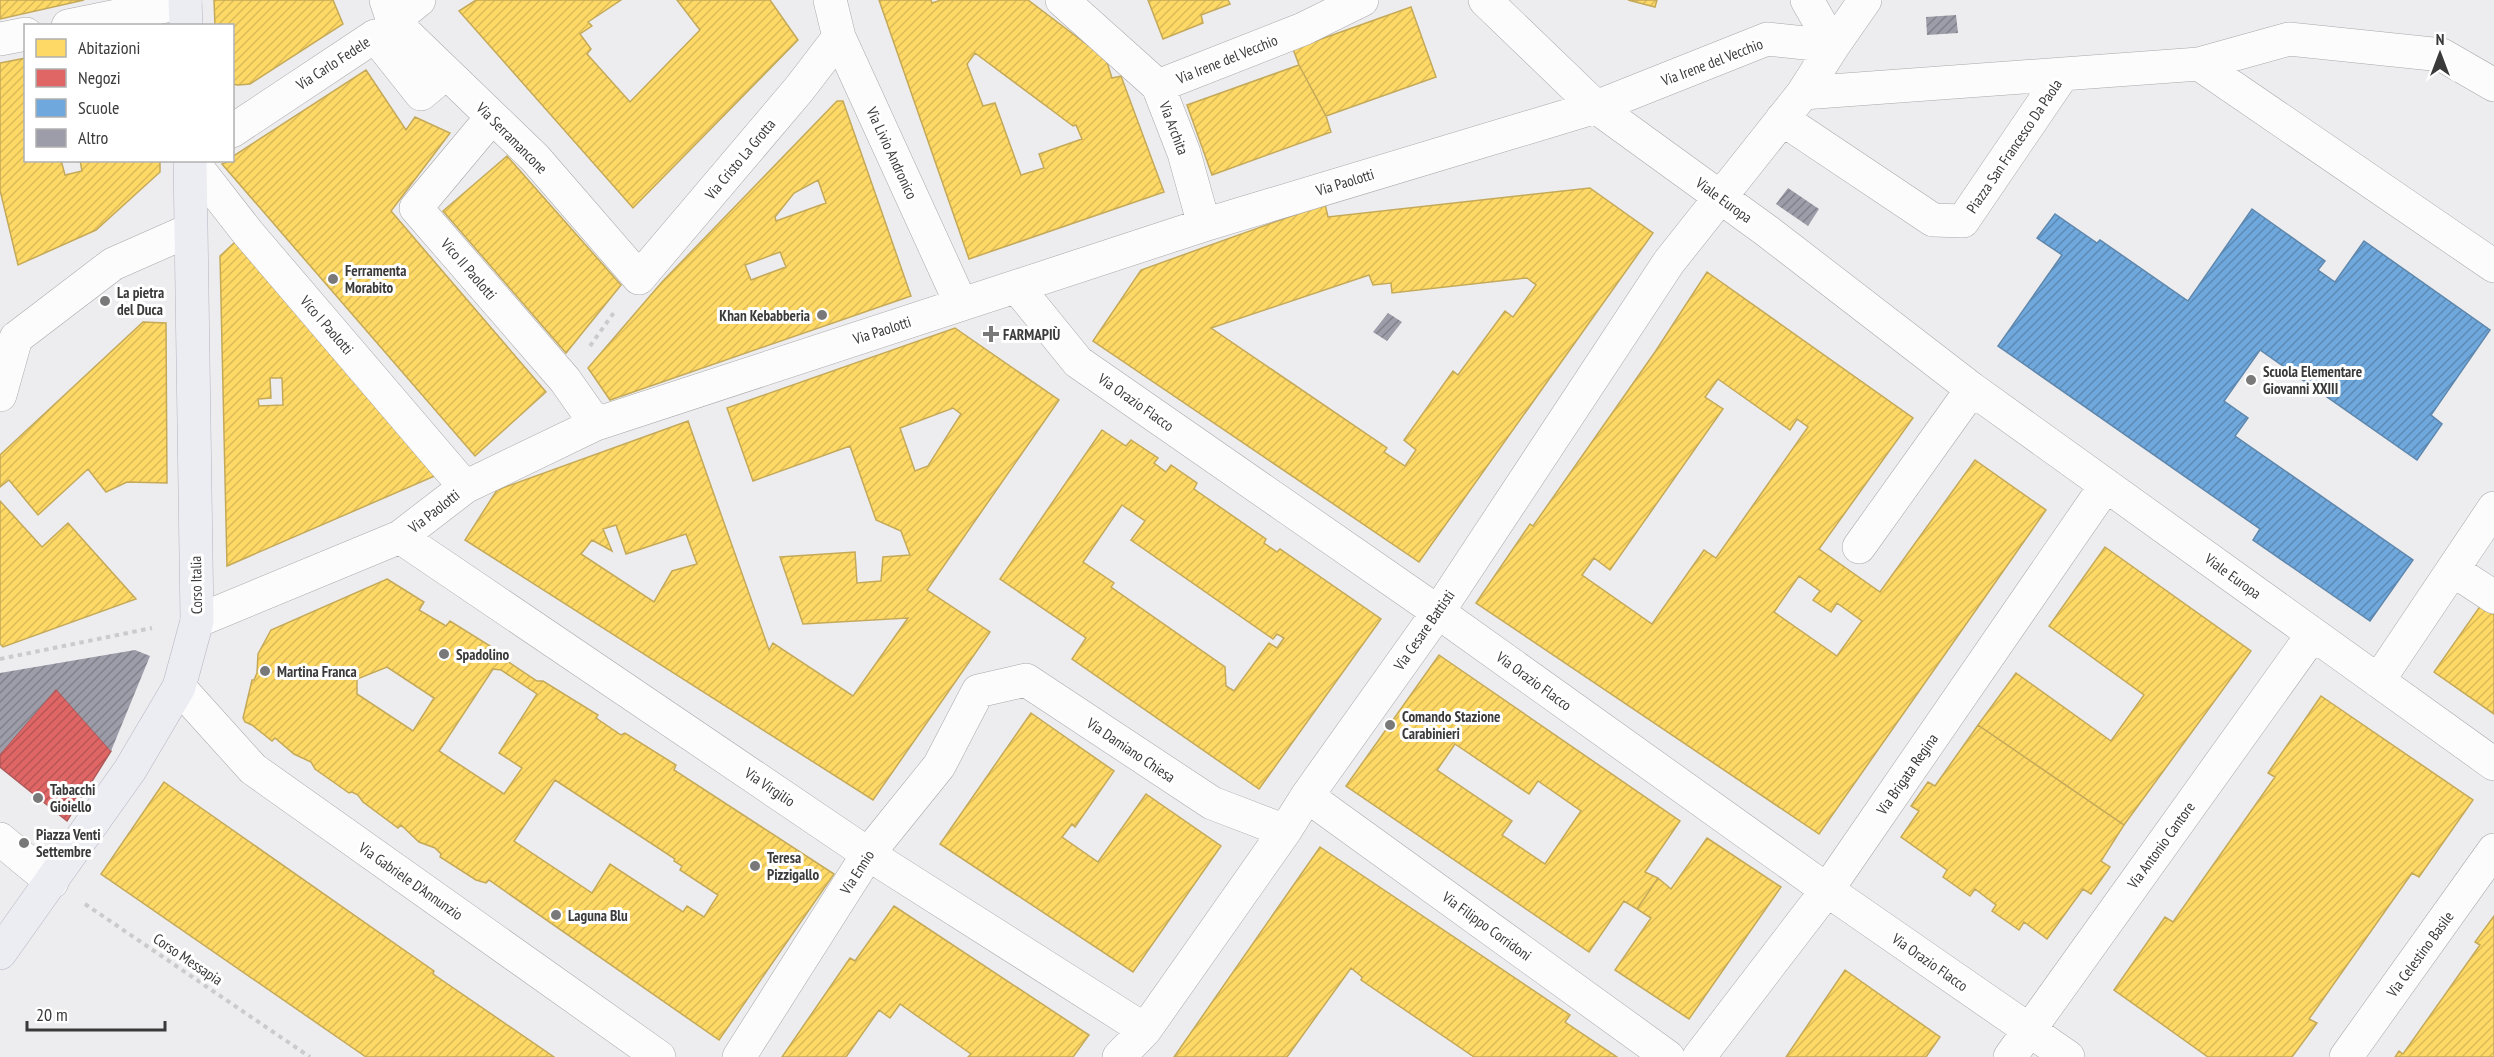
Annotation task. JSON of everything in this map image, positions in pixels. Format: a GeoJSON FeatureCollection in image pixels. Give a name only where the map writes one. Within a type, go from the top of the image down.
{"type":"FeatureCollection","features":[{"type":"Feature","properties":{"kind":"main road","name":"Corso Italia"},"geometry":{"type":"LineString","coordinates":[[0,953],[130,770],[179,687],[197,621],[190,230],[191,162]]}},
{"type":"Feature","properties":{"kind":"street"},"geometry":{"type":"LineString","coordinates":[[389,11],[419,0]]}},
{"type":"Feature","properties":{"kind":"street","name":"Via Livio Andronico"},"geometry":{"type":"LineString","coordinates":[[830,0],[839,37],[961,304]]}},
{"type":"Feature","properties":{"kind":"street","name":"Via Archita"},"geometry":{"type":"LineString","coordinates":[[1062,0],[1158,86],[1184,153],[1204,225]]}},
{"type":"Feature","properties":{"kind":"street","name":"Via Irene del Vecchio"},"geometry":{"type":"LineString","coordinates":[[1158,86],[1303,29],[1362,0]]}},
{"type":"Feature","properties":{"kind":"street","name":"Viale Europa"},"geometry":{"type":"LineString","coordinates":[[1485,0],[1596,107],[1972,389],[2494,764]]}},
{"type":"Feature","properties":{"kind":"street"},"geometry":{"type":"LineString","coordinates":[[1807,0],[1833,46]]}},
{"type":"Feature","properties":{"kind":"street"},"geometry":{"type":"LineString","coordinates":[[1720,198],[1803,93],[1865,0]]}},
{"type":"Feature","properties":{"kind":"street"},"geometry":{"type":"LineString","coordinates":[[82,24],[185,9]]}},
{"type":"Feature","properties":{"kind":"street","name":"Via Serramancone"},"geometry":{"type":"LineString","coordinates":[[389,11],[446,73],[535,158],[639,279]]}},
{"type":"Feature","properties":{"kind":"street"},"geometry":{"type":"LineString","coordinates":[[0,39],[24,34]]}},
{"type":"Feature","properties":{"kind":"street","name":"Via Carlo Fedele"},"geometry":{"type":"LineString","coordinates":[[234,130],[375,36],[421,94],[446,73]]}},
{"type":"Feature","properties":{"kind":"street","name":"Via Cristo La Grotta"},"geometry":{"type":"LineString","coordinates":[[639,279],[800,88],[839,37]]}},
{"type":"Feature","properties":{"kind":"street","name":"Via Irene del Vecchio"},"geometry":{"type":"LineString","coordinates":[[1596,107],[1767,39],[1833,46]]}},
{"type":"Feature","properties":{"kind":"street","name":"Piazza San Francesco Da Paola"},"geometry":{"type":"LineString","coordinates":[[1803,93],[2199,64],[2289,39],[2442,55],[2494,85]]}},
{"type":"Feature","properties":{"kind":"street"},"geometry":{"type":"LineString","coordinates":[[2199,64],[2494,266]]}},
{"type":"Feature","properties":{"kind":"street","name":"Piazza San Francesco Da Paola"},"geometry":{"type":"LineString","coordinates":[[1782,119],[1933,220],[1963,221],[2063,74]]}},
{"type":"Feature","properties":{"kind":"street","name":"Via Paolotti"},"geometry":{"type":"LineString","coordinates":[[197,621],[400,537],[465,487],[596,424],[1204,225],[1596,107]]}},
{"type":"Feature","properties":{"kind":"street","name":"Vico II Paolotti"},"geometry":{"type":"LineString","coordinates":[[492,117],[416,208],[565,380],[596,424]]}},
{"type":"Feature","properties":{"kind":"street","name":"Vico I Paolotti"},"geometry":{"type":"LineString","coordinates":[[192,162],[248,233],[465,487]]}},
{"type":"Feature","properties":{"kind":"street","name":"Via Cesare Battisti"},"geometry":{"type":"LineString","coordinates":[[1119,1057],[1146,1030],[1285,831],[1306,796],[1438,612],[1669,262],[1720,198]]}},
{"type":"Feature","properties":{"kind":"street"},"geometry":{"type":"LineString","coordinates":[[0,395],[8,334],[113,264],[190,230]]}},
{"type":"Feature","properties":{"kind":"street","name":"Via Orazio Flacco"},"geometry":{"type":"LineString","coordinates":[[1017,287],[1078,362],[1438,612],[1827,890],[2068,1057]]}},
{"type":"Feature","properties":{"kind":"street"},"geometry":{"type":"LineString","coordinates":[[1859,547],[1972,389]]}},
{"type":"Feature","properties":{"kind":"street","name":"Via Brigata Regina"},"geometry":{"type":"LineString","coordinates":[[1699,1057],[1827,890],[2106,486]]}},
{"type":"Feature","properties":{"kind":"street"},"geometry":{"type":"LineString","coordinates":[[2378,681],[2494,508]]}},
{"type":"Feature","properties":{"kind":"street","name":"Via Virgilio"},"geometry":{"type":"LineString","coordinates":[[400,537],[868,854],[1146,1030]]}},
{"type":"Feature","properties":{"kind":"street"},"geometry":{"type":"LineString","coordinates":[[2453,570],[2494,597]]}},
{"type":"Feature","properties":{"kind":"street","name":"Via Antonio Cantore"},"geometry":{"type":"LineString","coordinates":[[2010,1057],[2027,1030],[2313,634]]}},
{"type":"Feature","properties":{"kind":"street","name":"Via Damiano Chiesa"},"geometry":{"type":"LineString","coordinates":[[978,691],[1026,680],[1212,803],[1285,831]]}},
{"type":"Feature","properties":{"kind":"street","name":"Via Gabriele D'Annunzio"},"geometry":{"type":"LineString","coordinates":[[179,687],[253,769],[659,1057]]}},
{"type":"Feature","properties":{"kind":"street","name":"Via Ennio"},"geometry":{"type":"LineString","coordinates":[[739,1057],[868,854],[939,766],[978,691]]}},
{"type":"Feature","properties":{"kind":"street","name":"Via Filippo Corridoni"},"geometry":{"type":"LineString","coordinates":[[1306,796],[1668,1057]]}},
{"type":"Feature","properties":{"kind":"street"},"geometry":{"type":"LineString","coordinates":[[0,839],[52,882]]}},
{"type":"Feature","properties":{"kind":"street","name":"Via Celestino Basile"},"geometry":{"type":"LineString","coordinates":[[2346,1057],[2494,850]]}},
{"type":"Feature","properties":{"kind":"path"},"geometry":{"type":"LineString","coordinates":[[0,659],[167,624],[197,621]]}},
{"type":"Feature","properties":{"kind":"path","name":"Corso Messapia"},"geometry":{"type":"LineString","coordinates":[[52,882],[310,1057]]}},
{"type":"Feature","properties":{"kind":"building: Abitazioni"},"geometry":{"type":"Polygon","coordinates":[[[0,0],[84,0],[0,19],[0,0]]]}},
{"type":"Feature","properties":{"kind":"building: Abitazioni"},"geometry":{"type":"Polygon","coordinates":[[[214,0],[333,0],[343,24],[250,84],[238,85],[234,84],[234,24],[215,24],[214,0]]]}},
{"type":"Feature","properties":{"kind":"building: Abitazioni"},"geometry":{"type":"Polygon","coordinates":[[[476,0],[621,0],[588,22],[592,26],[580,34],[591,49],[587,54],[630,102],[700,30],[677,0],[770,0],[798,40],[633,208],[459,11],[476,0]]]}},
{"type":"Feature","properties":{"kind":"building: Abitazioni"},"geometry":{"type":"Polygon","coordinates":[[[879,0],[931,0],[932,3],[941,0],[1028,0],[1106,59],[1112,78],[1121,76],[1164,192],[969,259],[879,0]],[[975,53],[967,64],[983,106],[995,103],[1021,175],[1044,168],[1039,154],[1082,139],[1076,125],[1073,126],[975,53]]]}},
{"type":"Feature","properties":{"kind":"building: Abitazioni"},"geometry":{"type":"Polygon","coordinates":[[[1148,0],[1228,0],[1230,4],[1201,15],[1203,23],[1163,39],[1148,0]]]}},
{"type":"Feature","properties":{"kind":"building: Abitazioni"},"geometry":{"type":"Polygon","coordinates":[[[1628,0],[1657,0],[1655,7],[1628,0]]]}},
{"type":"Feature","properties":{"kind":"building: Abitazioni"},"geometry":{"type":"Polygon","coordinates":[[[1411,7],[1436,77],[1326,116],[1293,49],[1411,7]]]}},
{"type":"Feature","properties":{"kind":"building: Abitazioni"},"geometry":{"type":"Polygon","coordinates":[[[24,58],[24,162],[62,162],[65,175],[82,171],[80,162],[160,162],[160,172],[96,230],[18,265],[0,190],[0,63],[24,58]]]}},
{"type":"Feature","properties":{"kind":"building: Abitazioni"},"geometry":{"type":"Polygon","coordinates":[[[1299,65],[1326,116],[1331,132],[1212,175],[1187,105],[1299,65]]]}},
{"type":"Feature","properties":{"kind":"building: Abitazioni"},"geometry":{"type":"Polygon","coordinates":[[[366,70],[406,130],[415,117],[450,133],[391,211],[546,392],[475,456],[222,164],[234,162],[234,156],[366,70]]]}},
{"type":"Feature","properties":{"kind":"building: Abitazioni"},"geometry":{"type":"Polygon","coordinates":[[[837,101],[843,101],[911,296],[610,400],[588,368],[662,282],[837,101]],[[818,180],[794,193],[775,217],[776,221],[826,203],[818,180]],[[780,252],[745,265],[751,280],[786,267],[780,252]]]}},
{"type":"Feature","properties":{"kind":"building: Abitazioni"},"geometry":{"type":"Polygon","coordinates":[[[507,156],[621,285],[566,353],[443,211],[507,156]]]}},
{"type":"Feature","properties":{"kind":"building: Abitazioni"},"geometry":{"type":"Polygon","coordinates":[[[1590,188],[1653,233],[1419,562],[1093,341],[1141,270],[1325,204],[1328,217],[1590,188]],[[1369,275],[1211,328],[1387,448],[1384,452],[1405,466],[1416,450],[1404,440],[1453,371],[1458,375],[1505,311],[1513,317],[1536,285],[1527,278],[1392,293],[1391,283],[1373,285],[1369,275]]]}},
{"type":"Feature","properties":{"kind":"building: Abitazioni"},"geometry":{"type":"Polygon","coordinates":[[[235,242],[437,475],[227,566],[220,256],[235,242]],[[270,378],[271,398],[258,399],[259,406],[283,405],[282,378],[270,378]]]}},
{"type":"Feature","properties":{"kind":"building: Abitazioni"},"geometry":{"type":"Polygon","coordinates":[[[1707,272],[1913,418],[1819,549],[1880,592],[1975,460],[2046,510],[1819,834],[1476,603],[1530,524],[1533,526],[1655,352],[1707,272]],[[1718,379],[1705,397],[1723,409],[1610,570],[1594,558],[1582,575],[1652,624],[1704,550],[1716,558],[1808,427],[1797,419],[1790,430],[1718,379]],[[1799,576],[1774,612],[1837,656],[1862,621],[1837,603],[1831,612],[1813,600],[1820,591],[1799,576]]]}},
{"type":"Feature","properties":{"kind":"building: Abitazioni"},"geometry":{"type":"Polygon","coordinates":[[[143,322],[166,323],[167,483],[127,482],[106,492],[88,469],[38,515],[9,480],[0,487],[0,455],[143,322]]]}},
{"type":"Feature","properties":{"kind":"building: Abitazioni"},"geometry":{"type":"Polygon","coordinates":[[[955,328],[1059,400],[927,590],[990,632],[873,800],[465,540],[497,490],[688,421],[769,650],[773,643],[853,696],[908,618],[803,624],[780,557],[855,552],[857,583],[881,581],[883,557],[910,555],[901,531],[876,520],[850,446],[753,481],[727,408],[955,328]],[[953,408],[900,428],[915,471],[928,466],[961,414],[953,408]],[[616,525],[603,529],[612,551],[592,540],[581,554],[654,602],[672,571],[697,564],[686,534],[626,554],[616,525]]]}},
{"type":"Feature","properties":{"kind":"building: Abitazioni"},"geometry":{"type":"Polygon","coordinates":[[[1102,430],[1126,446],[1131,440],[1158,458],[1154,463],[1166,472],[1171,465],[1197,483],[1194,489],[1266,539],[1264,543],[1277,552],[1280,549],[1381,619],[1259,789],[1072,659],[1086,638],[1000,579],[1102,430]],[[1122,505],[1083,562],[1114,583],[1111,587],[1225,667],[1226,686],[1234,691],[1269,643],[1277,648],[1284,638],[1277,634],[1273,639],[1131,540],[1145,521],[1122,505]]]}},
{"type":"Feature","properties":{"kind":"building: Abitazioni"},"geometry":{"type":"Polygon","coordinates":[[[0,501],[42,547],[68,523],[136,599],[3,647],[0,644],[0,501]]]}},
{"type":"Feature","properties":{"kind":"building: Abitazioni"},"geometry":{"type":"Polygon","coordinates":[[[2105,547],[2251,651],[2124,825],[1978,725],[2016,673],[2111,741],[2144,695],[2049,626],[2105,547]]]}},
{"type":"Feature","properties":{"kind":"building: Abitazioni"},"geometry":{"type":"Polygon","coordinates":[[[387,579],[424,602],[419,610],[446,626],[450,621],[503,654],[507,661],[537,681],[543,681],[598,715],[596,718],[621,735],[625,733],[676,765],[674,770],[834,874],[719,1040],[489,880],[486,883],[476,880],[440,857],[441,854],[435,848],[419,842],[401,825],[398,828],[363,802],[358,795],[349,793],[315,769],[311,762],[294,754],[275,738],[272,741],[245,722],[243,718],[252,680],[257,673],[258,654],[271,630],[387,579]],[[387,667],[357,679],[357,694],[413,731],[434,698],[387,667]],[[493,669],[439,751],[504,794],[522,768],[499,753],[537,694],[501,670],[493,669]],[[555,780],[514,841],[592,893],[610,864],[683,912],[687,906],[704,917],[718,895],[680,870],[682,866],[674,861],[675,859],[555,780]]]}},
{"type":"Feature","properties":{"kind":"building: Abitazioni"},"geometry":{"type":"Polygon","coordinates":[[[2481,605],[2494,615],[2494,714],[2434,672],[2481,605]]]}},
{"type":"Feature","properties":{"kind":"building: Abitazioni"},"geometry":{"type":"Polygon","coordinates":[[[1439,655],[1680,821],[1645,872],[1658,878],[1637,909],[1624,901],[1589,952],[1346,786],[1439,655]],[[1455,744],[1437,770],[1512,821],[1502,835],[1545,864],[1581,811],[1538,781],[1529,794],[1455,744]]]}},
{"type":"Feature","properties":{"kind":"building: Abitazioni"},"geometry":{"type":"Polygon","coordinates":[[[2321,696],[2473,800],[2419,877],[2412,873],[2309,1019],[2317,1023],[2292,1057],[2208,1057],[2114,990],[2165,917],[2173,922],[2275,777],[2268,773],[2321,696]]]}},
{"type":"Feature","properties":{"kind":"building: Abitazioni"},"geometry":{"type":"Polygon","coordinates":[[[1031,713],[1114,771],[1075,827],[1072,824],[1062,837],[1098,862],[1146,794],[1221,846],[1133,972],[940,844],[1031,713]]]}},
{"type":"Feature","properties":{"kind":"building: Abitazioni"},"geometry":{"type":"Polygon","coordinates":[[[1978,725],[2124,825],[2101,861],[2110,867],[2091,894],[2083,889],[2047,939],[2024,922],[2019,930],[1992,911],[1996,905],[1975,889],[1970,896],[1943,877],[1947,870],[1901,837],[1919,811],[1911,806],[1928,782],[1935,786],[1978,725]]]}},
{"type":"Feature","properties":{"kind":"building: Abitazioni"},"geometry":{"type":"Polygon","coordinates":[[[164,782],[434,971],[433,974],[554,1057],[366,1057],[101,874],[164,782]]]}},
{"type":"Feature","properties":{"kind":"building: Abitazioni"},"geometry":{"type":"Polygon","coordinates":[[[1707,838],[1781,887],[1689,1019],[1615,970],[1651,918],[1637,909],[1658,878],[1671,889],[1707,838]]]}},
{"type":"Feature","properties":{"kind":"building: Abitazioni"},"geometry":{"type":"Polygon","coordinates":[[[1320,847],[1570,1015],[1565,1022],[1617,1057],[1474,1057],[1361,980],[1362,977],[1351,968],[1287,1057],[1174,1057],[1320,847]]]}},
{"type":"Feature","properties":{"kind":"building: Abitazioni"},"geometry":{"type":"Polygon","coordinates":[[[894,906],[1089,1035],[1073,1057],[968,1057],[971,1054],[900,1004],[890,1018],[879,1010],[846,1057],[782,1057],[850,958],[855,961],[894,906]]]}},
{"type":"Feature","properties":{"kind":"building: Abitazioni"},"geometry":{"type":"Polygon","coordinates":[[[2494,916],[2494,1057],[2395,1057],[2399,1051],[2403,1054],[2480,945],[2475,942],[2494,916]]]}},
{"type":"Feature","properties":{"kind":"building: Abitazioni"},"geometry":{"type":"Polygon","coordinates":[[[1845,970],[1940,1037],[1926,1057],[1786,1057],[1845,970]]]}},
{"type":"Feature","properties":{"kind":"building: Negozi"},"geometry":{"type":"Polygon","coordinates":[[[56,689],[111,751],[67,821],[0,767],[0,754],[56,689]]]}},
{"type":"Feature","properties":{"kind":"building: Scuole","name":"Scuola Elementare Giovanni XXIII"},"geometry":{"type":"Polygon","coordinates":[[[2252,209],[2325,261],[2318,270],[2335,282],[2364,241],[2490,330],[2431,415],[2442,424],[2417,460],[2260,350],[2224,401],[2248,418],[2235,436],[2413,560],[2370,621],[2253,540],[2260,529],[1998,346],[2062,255],[2037,238],[2055,214],[2097,243],[2100,240],[2188,301],[2252,209]]]}},
{"type":"Feature","properties":{"kind":"building: Altro"},"geometry":{"type":"Polygon","coordinates":[[[1956,15],[1958,33],[1927,35],[1926,17],[1956,15]]]}},
{"type":"Feature","properties":{"kind":"building: Altro"},"geometry":{"type":"Polygon","coordinates":[[[1788,188],[1819,209],[1808,226],[1776,204],[1788,188]]]}},
{"type":"Feature","properties":{"kind":"building: Altro"},"geometry":{"type":"Polygon","coordinates":[[[1388,313],[1402,322],[1387,341],[1373,332],[1388,313]]]}},
{"type":"Feature","properties":{"kind":"building: Altro"},"geometry":{"type":"Polygon","coordinates":[[[135,650],[150,656],[111,751],[56,689],[0,754],[0,673],[135,650]]]}},
{"type":"Feature","properties":{"kind":"place","name":"Ferramenta Morabito"},"geometry":{"type":"Point","coordinates":[333,279]}},
{"type":"Feature","properties":{"kind":"place","name":"La pietra del Duca"},"geometry":{"type":"Point","coordinates":[105,301]}},
{"type":"Feature","properties":{"kind":"place","name":"Khan Kebabberia"},"geometry":{"type":"Point","coordinates":[822,315]}},
{"type":"Feature","properties":{"kind":"place","name":"FARMAPIÙ"},"geometry":{"type":"Point","coordinates":[991,334]}},
{"type":"Feature","properties":{"kind":"place","name":"Scuola Elementare Giovanni XXIII"},"geometry":{"type":"Point","coordinates":[2251,380]}},
{"type":"Feature","properties":{"kind":"place","name":"Spadolino"},"geometry":{"type":"Point","coordinates":[444,654]}},
{"type":"Feature","properties":{"kind":"place","name":"Martina Franca"},"geometry":{"type":"Point","coordinates":[265,671]}},
{"type":"Feature","properties":{"kind":"place","name":"Comando Stazione Carabinieri"},"geometry":{"type":"Point","coordinates":[1390,725]}},
{"type":"Feature","properties":{"kind":"place","name":"Tabacchi Gioiello"},"geometry":{"type":"Point","coordinates":[38,798]}},
{"type":"Feature","properties":{"kind":"place","name":"Piazza Venti Settembre"},"geometry":{"type":"Point","coordinates":[24,843]}},
{"type":"Feature","properties":{"kind":"place","name":"Teresa Pizzigallo"},"geometry":{"type":"Point","coordinates":[755,866]}},
{"type":"Feature","properties":{"kind":"place","name":"Laguna Blu"},"geometry":{"type":"Point","coordinates":[556,915]}}]}
